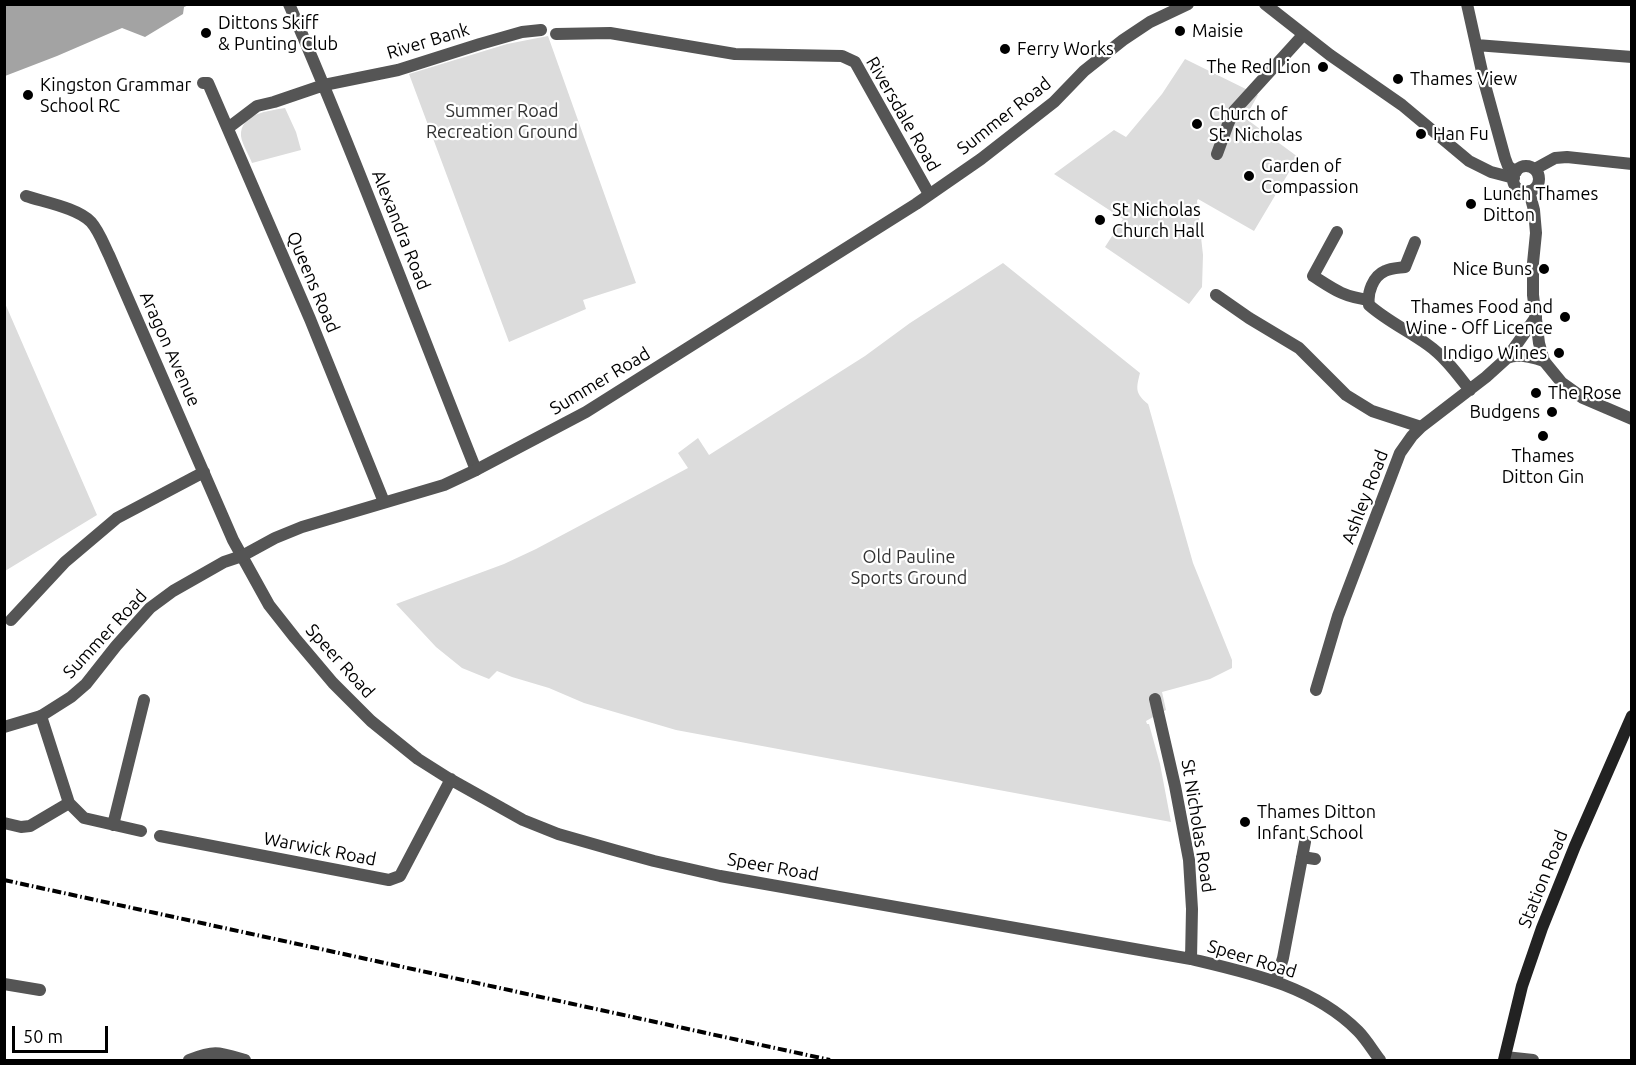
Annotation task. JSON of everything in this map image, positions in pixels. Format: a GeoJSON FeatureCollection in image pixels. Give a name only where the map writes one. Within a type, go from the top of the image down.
{"type":"FeatureCollection","features":[{"type":"Feature","properties":{"kind":"main road","name":"Station Road"},"geometry":{"type":"LineString","coordinates":[[1504,1058],[1522,986],[1542,927],[1632,716]]}},
{"type":"Feature","properties":{"kind":"street","name":"Alexandra Road"},"geometry":{"type":"LineString","coordinates":[[289,4],[396,265],[476,470]]}},
{"type":"Feature","properties":{"kind":"street","name":"Summer Road"},"geometry":{"type":"LineString","coordinates":[[4,727],[41,716],[71,697],[86,684],[150,608],[173,591],[224,562],[242,556],[274,538],[302,527],[444,485],[586,412],[981,159],[1054,102],[1084,71],[1123,40],[1150,22],[1188,4]]}},
{"type":"Feature","properties":{"kind":"street"},"geometry":{"type":"LineString","coordinates":[[1266,4],[1303,34],[1402,105],[1469,161],[1491,172],[1515,175]]}},
{"type":"Feature","properties":{"kind":"street"},"geometry":{"type":"LineString","coordinates":[[1467,4],[1485,85],[1505,158],[1515,175]]}},
{"type":"Feature","properties":{"kind":"street","name":"River Bank"},"geometry":{"type":"LineString","coordinates":[[228,128],[257,106],[324,86],[398,70],[522,32],[541,30]]}},
{"type":"Feature","properties":{"kind":"street","name":"Riversdale Road"},"geometry":{"type":"LineString","coordinates":[[556,34],[610,33],[735,54],[842,57],[855,62],[929,194]]}},
{"type":"Feature","properties":{"kind":"street"},"geometry":{"type":"LineString","coordinates":[[1217,154],[1234,111],[1303,34]]}},
{"type":"Feature","properties":{"kind":"street"},"geometry":{"type":"LineString","coordinates":[[1476,45],[1632,57]]}},
{"type":"Feature","properties":{"kind":"street","name":"Queens Road"},"geometry":{"type":"LineString","coordinates":[[203,83],[208,83],[228,128],[310,319],[384,502]]}},
{"type":"Feature","properties":{"kind":"street"},"geometry":{"type":"LineString","coordinates":[[1535,169],[1555,158],[1568,157],[1632,164]]}},
{"type":"Feature","properties":{"kind":"street"},"geometry":{"type":"LineString","coordinates":[[1523,166],[1527,166],[1535,169],[1539,180],[1536,187],[1525,191],[1518,188],[1514,182],[1515,175],[1523,166]]}},
{"type":"Feature","properties":{"kind":"street"},"geometry":{"type":"LineString","coordinates":[[1529,191],[1534,210],[1536,233],[1533,294],[1539,343],[1544,361],[1562,383],[1583,398],[1632,419]]}},
{"type":"Feature","properties":{"kind":"street","name":"Aragon Avenue"},"geometry":{"type":"LineString","coordinates":[[26,196],[78,213],[91,222],[96,230],[242,556]]}},
{"type":"Feature","properties":{"kind":"street"},"geometry":{"type":"LineString","coordinates":[[1337,232],[1313,276],[1343,295],[1368,300]]}},
{"type":"Feature","properties":{"kind":"street"},"geometry":{"type":"LineString","coordinates":[[1415,242],[1404,267],[1386,270],[1378,275],[1372,285],[1369,304],[1378,313],[1412,334],[1441,356],[1470,390]]}},
{"type":"Feature","properties":{"kind":"street"},"geometry":{"type":"LineString","coordinates":[[1216,295],[1299,348],[1346,395],[1372,411],[1421,427]]}},
{"type":"Feature","properties":{"kind":"street","name":"Ashley Road"},"geometry":{"type":"LineString","coordinates":[[1316,690],[1338,616],[1400,453],[1421,427],[1470,390],[1507,358],[1536,317]]}},
{"type":"Feature","properties":{"kind":"street"},"geometry":{"type":"LineString","coordinates":[[1507,358],[1513,355],[1544,361]]}},
{"type":"Feature","properties":{"kind":"street"},"geometry":{"type":"LineString","coordinates":[[11,620],[65,562],[117,518],[204,472]]}},
{"type":"Feature","properties":{"kind":"street","name":"Speer Road"},"geometry":{"type":"LineString","coordinates":[[242,556],[270,605],[295,638],[333,683],[371,722],[418,759],[524,820],[558,834],[654,861],[720,876],[1191,959],[1257,975],[1294,988],[1331,1008],[1360,1032],[1380,1060]]}},
{"type":"Feature","properties":{"kind":"street","name":"St Nicholas Road"},"geometry":{"type":"LineString","coordinates":[[1155,699],[1176,786],[1189,860],[1192,909],[1191,959]]}},
{"type":"Feature","properties":{"kind":"street"},"geometry":{"type":"LineString","coordinates":[[113,825],[144,700]]}},
{"type":"Feature","properties":{"kind":"street"},"geometry":{"type":"LineString","coordinates":[[41,716],[69,803],[84,818],[141,831]]}},
{"type":"Feature","properties":{"kind":"street","name":"Warwick Road"},"geometry":{"type":"LineString","coordinates":[[160,836],[388,880],[400,876],[451,779]]}},
{"type":"Feature","properties":{"kind":"street"},"geometry":{"type":"LineString","coordinates":[[4,823],[21,827],[30,826],[69,803]]}},
{"type":"Feature","properties":{"kind":"street"},"geometry":{"type":"LineString","coordinates":[[1276,981],[1308,858],[1305,842]]}},
{"type":"Feature","properties":{"kind":"street"},"geometry":{"type":"LineString","coordinates":[[5,987],[40,990]]}},
{"type":"Feature","properties":{"kind":"street"},"geometry":{"type":"LineString","coordinates":[[189,1060],[205,1054],[244,1060]]}},
{"type":"Feature","properties":{"kind":"street"},"geometry":{"type":"LineString","coordinates":[[1504,1058],[1533,1060]]}},
{"type":"Feature","properties":{"kind":"green space","name":"Summer Road Recreation Ground"},"geometry":{"type":"Polygon","coordinates":[[[548,36],[636,283],[583,300],[586,309],[509,342],[409,74],[507,44],[548,36]]]}},
{"type":"Feature","properties":{"kind":"green space"},"geometry":{"type":"Polygon","coordinates":[[[1185,59],[1258,95],[1245,118],[1298,157],[1254,231],[1198,199],[1203,255],[1202,287],[1189,304],[1105,247],[1123,219],[1054,174],[1114,130],[1126,137],[1162,94],[1185,59]]]}},
{"type":"Feature","properties":{"kind":"green space"},"geometry":{"type":"Polygon","coordinates":[[[285,108],[301,150],[252,163],[241,136],[245,122],[271,110],[285,108]]]}},
{"type":"Feature","properties":{"kind":"green space","name":"Old Pauline Sports Ground"},"geometry":{"type":"Polygon","coordinates":[[[1003,263],[1140,373],[1138,390],[1148,404],[1193,563],[1232,660],[1232,668],[1210,679],[1162,692],[1166,710],[1146,721],[1149,724],[1160,764],[1171,822],[676,730],[584,703],[549,688],[497,671],[489,679],[462,668],[436,647],[396,604],[504,564],[688,468],[678,453],[698,438],[709,455],[865,356],[910,323],[1003,263]]]}},
{"type":"Feature","properties":{"kind":"green space"},"geometry":{"type":"Polygon","coordinates":[[[4,301],[97,515],[5,571],[4,571],[4,301]]]}},
{"type":"Feature","properties":{"kind":"shaded area"},"geometry":{"type":"Polygon","coordinates":[[[5,4],[189,5],[184,7],[183,14],[145,37],[122,28],[5,76],[5,4]]]}},
{"type":"Feature","properties":{"kind":"railway"},"geometry":{"type":"LineString","coordinates":[[4,880],[830,1060]]}},
{"type":"Feature","properties":{"kind":"place","name":"Maisie"},"geometry":{"type":"Point","coordinates":[1180,31]}},
{"type":"Feature","properties":{"kind":"place","name":"Dittons Skiff & Punting Club"},"geometry":{"type":"Point","coordinates":[206,33]}},
{"type":"Feature","properties":{"kind":"place","name":"Ferry Works"},"geometry":{"type":"Point","coordinates":[1005,49]}},
{"type":"Feature","properties":{"kind":"place","name":"The Red Lion"},"geometry":{"type":"Point","coordinates":[1323,67]}},
{"type":"Feature","properties":{"kind":"place","name":"Thames View"},"geometry":{"type":"Point","coordinates":[1398,79]}},
{"type":"Feature","properties":{"kind":"place","name":"Kingston Grammar School RC"},"geometry":{"type":"Point","coordinates":[28,95]}},
{"type":"Feature","properties":{"kind":"place","name":"Church of St. Nicholas"},"geometry":{"type":"Point","coordinates":[1197,124]}},
{"type":"Feature","properties":{"kind":"place","name":"Han Fu"},"geometry":{"type":"Point","coordinates":[1421,134]}},
{"type":"Feature","properties":{"kind":"place","name":"Garden of Compassion"},"geometry":{"type":"Point","coordinates":[1249,176]}},
{"type":"Feature","properties":{"kind":"place","name":"Lunch Thames Ditton"},"geometry":{"type":"Point","coordinates":[1471,204]}},
{"type":"Feature","properties":{"kind":"place","name":"St Nicholas Church Hall"},"geometry":{"type":"Point","coordinates":[1100,220]}},
{"type":"Feature","properties":{"kind":"place","name":"Nice Buns"},"geometry":{"type":"Point","coordinates":[1544,269]}},
{"type":"Feature","properties":{"kind":"place","name":"Thames Food and Wine - Off Licence"},"geometry":{"type":"Point","coordinates":[1565,317]}},
{"type":"Feature","properties":{"kind":"place","name":"Indigo Wines"},"geometry":{"type":"Point","coordinates":[1559,353]}},
{"type":"Feature","properties":{"kind":"place","name":"The Rose"},"geometry":{"type":"Point","coordinates":[1536,393]}},
{"type":"Feature","properties":{"kind":"place","name":"Budgens"},"geometry":{"type":"Point","coordinates":[1552,412]}},
{"type":"Feature","properties":{"kind":"place","name":"Thames Ditton Gin"},"geometry":{"type":"Point","coordinates":[1543,436]}},
{"type":"Feature","properties":{"kind":"place","name":"Thames Ditton Infant School"},"geometry":{"type":"Point","coordinates":[1245,822]}}]}
